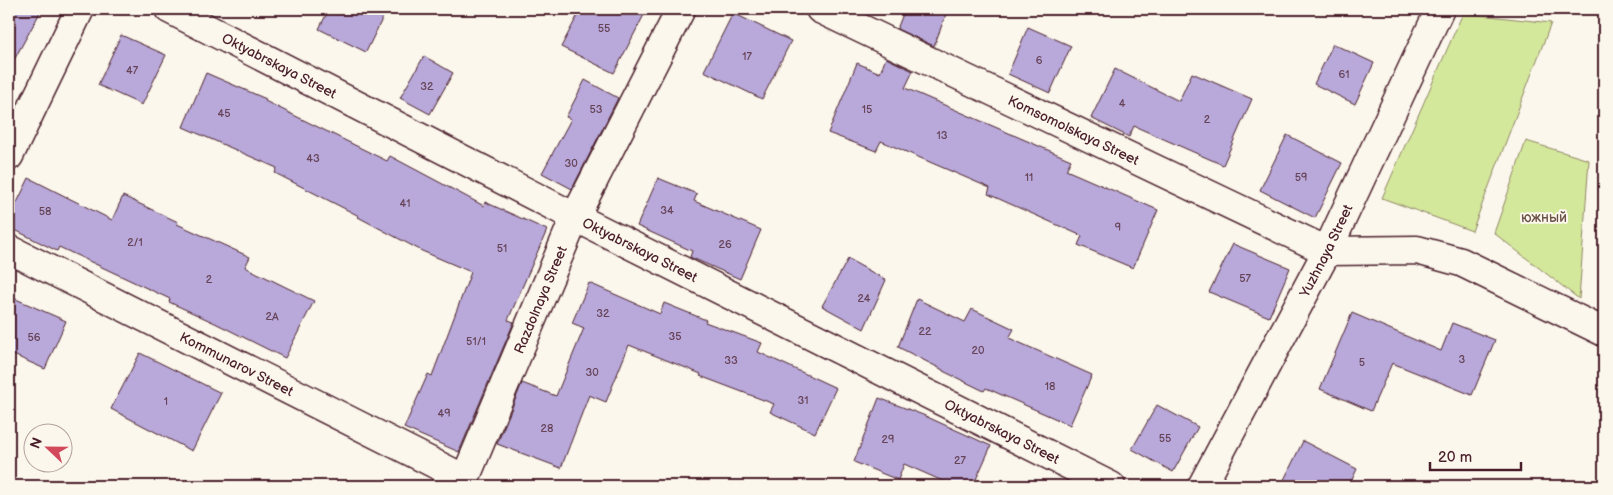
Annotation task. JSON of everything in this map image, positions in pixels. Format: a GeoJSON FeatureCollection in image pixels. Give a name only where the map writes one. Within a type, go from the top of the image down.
{"type":"FeatureCollection","features":[{"type":"Feature","properties":{"kind":"street"},"geometry":{"type":"LineString","coordinates":[[9,156],[80,9]]}},
{"type":"Feature","properties":{"kind":"street","name":"Oktyabrskaya Street"},"geometry":{"type":"LineString","coordinates":[[169,9],[574,217],[1111,486]]}},
{"type":"Feature","properties":{"kind":"street","name":"Razdolnaya Street"},"geometry":{"type":"LineString","coordinates":[[464,483],[574,217],[680,9]]}},
{"type":"Feature","properties":{"kind":"street","name":"Komsomolskaya Street"},"geometry":{"type":"LineString","coordinates":[[820,9],[1327,251]]}},
{"type":"Feature","properties":{"kind":"street","name":"Yuzhnaya Street"},"geometry":{"type":"LineString","coordinates":[[1202,486],[1327,251],[1440,9]]}},
{"type":"Feature","properties":{"kind":"street","name":"Kommunarov Street"},"geometry":{"type":"LineString","coordinates":[[9,249],[464,483]]}},
{"type":"Feature","properties":{"kind":"street"},"geometry":{"type":"LineString","coordinates":[[1327,251],[1417,250],[1460,262],[1604,332]]}},
{"type":"Feature","properties":{"kind":"green space"},"geometry":{"type":"Polygon","coordinates":[[[1463,13],[1551,23],[1472,231],[1382,198],[1463,13]]]}},
{"type":"Feature","properties":{"kind":"green space","name":"южный"},"geometry":{"type":"Polygon","coordinates":[[[1526,141],[1589,160],[1579,299],[1494,233],[1526,141]]]}},
{"type":"Feature","properties":{"kind":"building"},"geometry":{"type":"Polygon","coordinates":[[[9,9],[42,9],[9,69],[9,9]]]}},
{"type":"Feature","properties":{"kind":"building"},"geometry":{"type":"Polygon","coordinates":[[[329,9],[387,9],[366,52],[319,29],[329,9]]]}},
{"type":"Feature","properties":{"kind":"building"},"geometry":{"type":"Polygon","coordinates":[[[581,9],[647,9],[614,73],[561,47],[581,9]]]}},
{"type":"Feature","properties":{"kind":"building"},"geometry":{"type":"Polygon","coordinates":[[[905,9],[948,9],[934,46],[897,29],[905,9]]]}},
{"type":"Feature","properties":{"kind":"building"},"geometry":{"type":"Polygon","coordinates":[[[733,13],[791,41],[762,99],[704,71],[733,13]]]}},
{"type":"Feature","properties":{"kind":"building"},"geometry":{"type":"Polygon","coordinates":[[[1028,27],[1071,46],[1050,93],[1008,74],[1028,27]]]}},
{"type":"Feature","properties":{"kind":"building"},"geometry":{"type":"Polygon","coordinates":[[[121,35],[166,55],[142,105],[98,85],[121,35]]]}},
{"type":"Feature","properties":{"kind":"building"},"geometry":{"type":"Polygon","coordinates":[[[1333,44],[1374,63],[1355,104],[1314,84],[1333,44]]]}},
{"type":"Feature","properties":{"kind":"building"},"geometry":{"type":"Polygon","coordinates":[[[424,56],[453,73],[430,114],[400,98],[424,56]]]}},
{"type":"Feature","properties":{"kind":"building"},"geometry":{"type":"Polygon","coordinates":[[[886,58],[913,71],[905,88],[1071,160],[1066,170],[1158,210],[1133,268],[1078,245],[1082,236],[988,194],[990,188],[881,141],[876,151],[828,133],[857,63],[880,73],[886,58]]]}},
{"type":"Feature","properties":{"kind":"building"},"geometry":{"type":"Polygon","coordinates":[[[1115,69],[1179,101],[1192,73],[1252,99],[1223,165],[1134,126],[1129,137],[1091,118],[1115,69]]]}},
{"type":"Feature","properties":{"kind":"building"},"geometry":{"type":"Polygon","coordinates":[[[206,73],[266,99],[265,101],[387,161],[390,156],[484,206],[485,202],[547,230],[508,320],[514,322],[459,452],[404,428],[428,374],[432,376],[471,272],[422,251],[275,173],[277,168],[183,127],[206,73]]]}},
{"type":"Feature","properties":{"kind":"building"},"geometry":{"type":"Polygon","coordinates":[[[585,80],[618,98],[572,189],[542,173],[571,119],[566,117],[585,80]]]}},
{"type":"Feature","properties":{"kind":"building"},"geometry":{"type":"Polygon","coordinates":[[[1287,135],[1342,163],[1315,218],[1260,190],[1287,135]]]}},
{"type":"Feature","properties":{"kind":"building"},"geometry":{"type":"Polygon","coordinates":[[[29,178],[112,220],[123,196],[178,222],[177,224],[250,257],[245,267],[314,301],[285,358],[169,302],[170,299],[59,247],[57,251],[9,227],[9,219],[29,178]]]}},
{"type":"Feature","properties":{"kind":"building"},"geometry":{"type":"Polygon","coordinates":[[[658,178],[697,194],[694,201],[761,230],[740,279],[690,257],[692,251],[637,226],[658,178]]]}},
{"type":"Feature","properties":{"kind":"building"},"geometry":{"type":"Polygon","coordinates":[[[1233,244],[1290,268],[1269,317],[1209,292],[1233,244]]]}},
{"type":"Feature","properties":{"kind":"building"},"geometry":{"type":"Polygon","coordinates":[[[848,259],[886,280],[864,329],[822,306],[848,259]]]}},
{"type":"Feature","properties":{"kind":"building"},"geometry":{"type":"Polygon","coordinates":[[[589,283],[660,314],[664,303],[706,320],[705,322],[762,343],[758,352],[836,388],[815,433],[770,412],[774,404],[700,376],[701,374],[629,345],[606,402],[589,395],[561,468],[497,444],[522,383],[556,396],[584,328],[572,323],[589,283]]]}},
{"type":"Feature","properties":{"kind":"building"},"geometry":{"type":"Polygon","coordinates":[[[9,296],[66,321],[45,369],[9,353],[9,296]]]}},
{"type":"Feature","properties":{"kind":"building"},"geometry":{"type":"Polygon","coordinates":[[[917,299],[965,322],[972,309],[1014,329],[1009,338],[1092,375],[1070,425],[986,388],[984,391],[898,347],[917,299]]]}},
{"type":"Feature","properties":{"kind":"building"},"geometry":{"type":"Polygon","coordinates":[[[1352,313],[1441,351],[1452,323],[1495,340],[1472,395],[1392,363],[1371,411],[1320,389],[1352,313]]]}},
{"type":"Feature","properties":{"kind":"building"},"geometry":{"type":"Polygon","coordinates":[[[140,353],[221,393],[192,451],[111,409],[140,353]]]}},
{"type":"Feature","properties":{"kind":"building"},"geometry":{"type":"Polygon","coordinates":[[[879,398],[923,415],[991,446],[973,486],[954,486],[904,464],[898,480],[854,462],[879,398]]]}},
{"type":"Feature","properties":{"kind":"building"},"geometry":{"type":"Polygon","coordinates":[[[1157,405],[1198,427],[1173,472],[1132,449],[1157,405]]]}},
{"type":"Feature","properties":{"kind":"building"},"geometry":{"type":"Polygon","coordinates":[[[1303,441],[1357,469],[1349,486],[1281,486],[1303,441]]]}}]}
